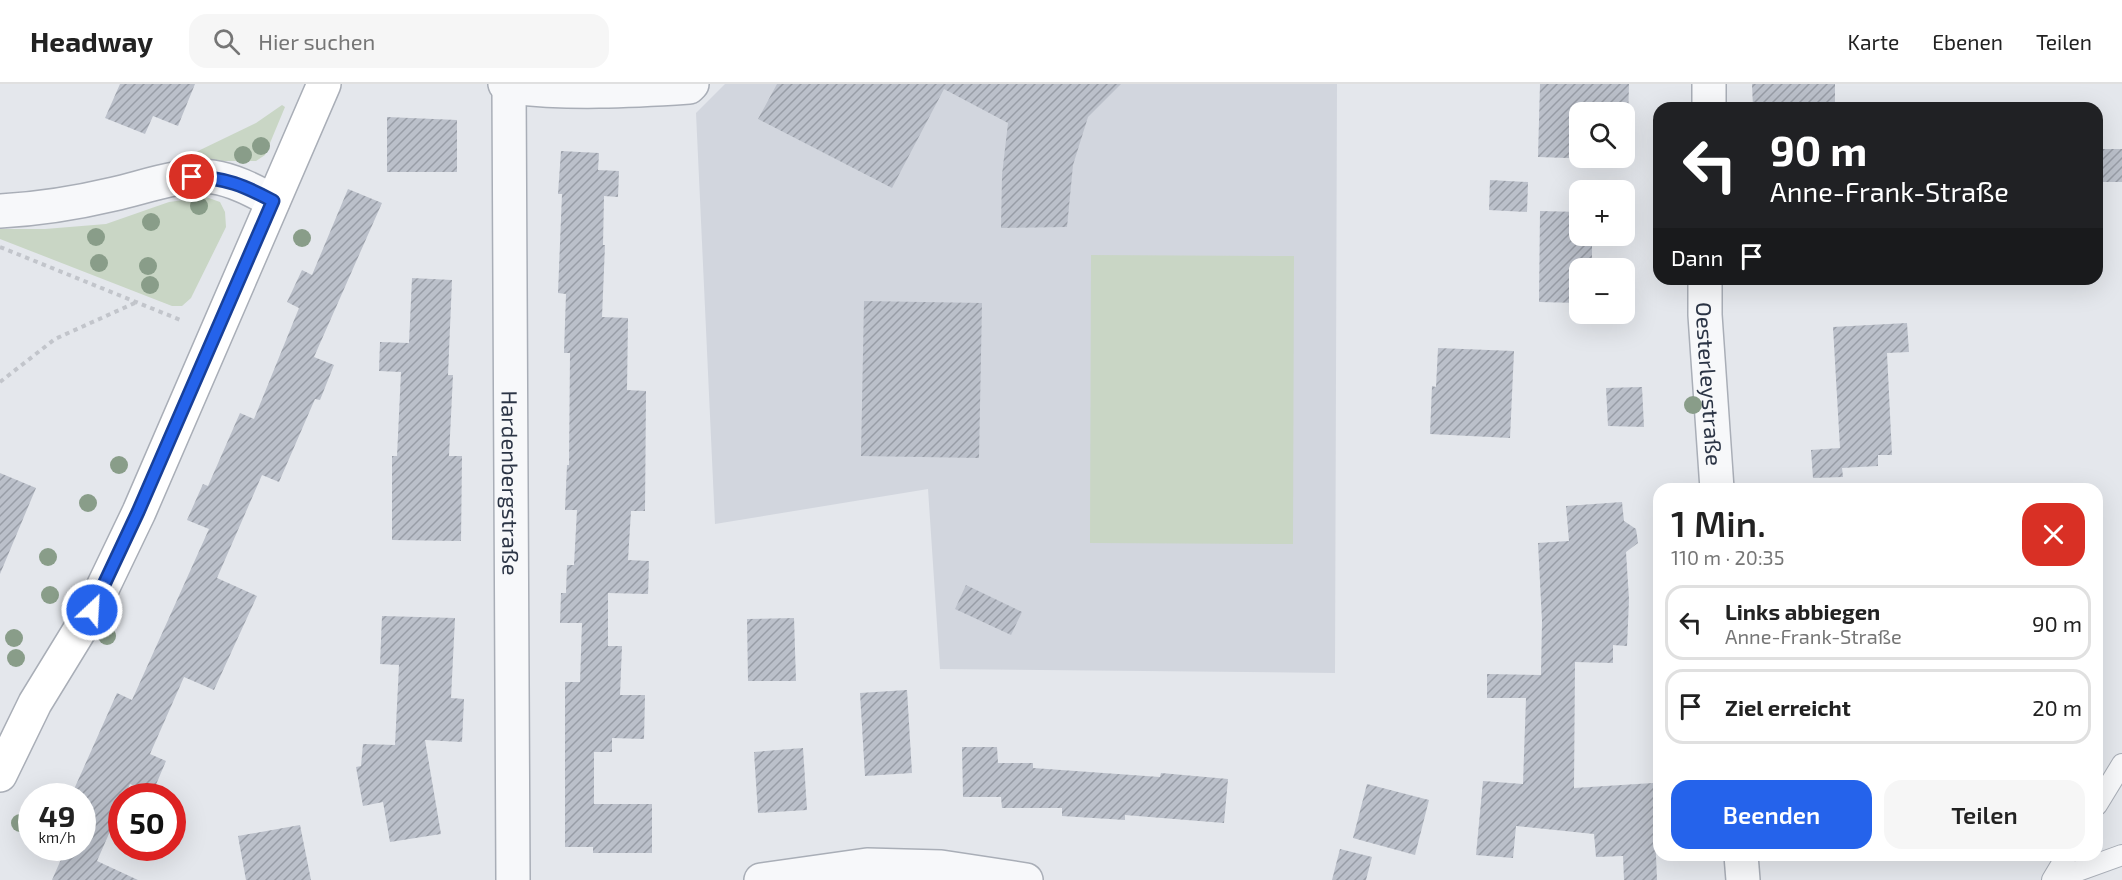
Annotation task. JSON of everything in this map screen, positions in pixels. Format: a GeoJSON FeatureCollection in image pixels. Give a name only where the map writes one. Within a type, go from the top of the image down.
{"type":"FeatureCollection","features":[{"type":"Feature","properties":{"kind":"main road"},"geometry":{"type":"LineString","coordinates":[[0,775],[35,703],[92,610],[138,512],[324,84]]}},
{"type":"Feature","properties":{"kind":"street"},"geometry":{"type":"LineString","coordinates":[[507,85],[547,91],[630,91],[689,87],[692,84]]}},
{"type":"Feature","properties":{"kind":"street"},"geometry":{"type":"LineString","coordinates":[[1709,84],[1709,102]]}},
{"type":"Feature","properties":{"kind":"street","name":"Hardenbergstraße"},"geometry":{"type":"LineString","coordinates":[[507,85],[513,880]]}},
{"type":"Feature","properties":{"kind":"street"},"geometry":{"type":"LineString","coordinates":[[0,211],[34,209],[76,202],[192,177],[213,177],[233,182],[273,201]]}},
{"type":"Feature","properties":{"kind":"street","name":"Oesterleystraße"},"geometry":{"type":"LineString","coordinates":[[1705,285],[1717,483]]}},
{"type":"Feature","properties":{"kind":"street"},"geometry":{"type":"LineString","coordinates":[[1741,861],[1743,880]]}},
{"type":"Feature","properties":{"kind":"street"},"geometry":{"type":"LineString","coordinates":[[761,880],[867,865],[941,867],[1026,880]]}},
{"type":"Feature","properties":{"kind":"lane"},"geometry":{"type":"LineString","coordinates":[[2103,795],[2122,764]]}},
{"type":"Feature","properties":{"kind":"lane"},"geometry":{"type":"LineString","coordinates":[[2052,880],[2122,855]]}},
{"type":"Feature","properties":{"kind":"lane"},"geometry":{"type":"LineString","coordinates":[[2052,880],[2063,861]]}},
{"type":"Feature","properties":{"kind":"path"},"geometry":{"type":"LineString","coordinates":[[0,247],[183,321]]}},
{"type":"Feature","properties":{"kind":"path"},"geometry":{"type":"LineString","coordinates":[[0,382],[55,339],[138,302]]}},
{"type":"Feature","properties":{"kind":"shaded area"},"geometry":{"type":"Polygon","coordinates":[[[725,84],[1337,84],[1335,673],[940,669],[928,489],[715,524],[696,113],[725,84]]]}},
{"type":"Feature","properties":{"kind":"green space"},"geometry":{"type":"Polygon","coordinates":[[[282,105],[285,107],[265,155],[256,161],[202,161],[169,165],[256,123],[282,105]]]}},
{"type":"Feature","properties":{"kind":"green space"},"geometry":{"type":"Polygon","coordinates":[[[206,197],[220,202],[225,212],[226,227],[191,298],[182,306],[172,306],[0,239],[0,229],[45,229],[106,224],[169,202],[206,197]]]}},
{"type":"Feature","properties":{"kind":"green space"},"geometry":{"type":"Polygon","coordinates":[[[1091,255],[1294,256],[1293,544],[1090,543],[1091,255]]]}},
{"type":"Feature","properties":{"kind":"building"},"geometry":{"type":"Polygon","coordinates":[[[120,84],[195,84],[178,126],[153,116],[145,134],[105,118],[120,84]]]}},
{"type":"Feature","properties":{"kind":"building"},"geometry":{"type":"Polygon","coordinates":[[[777,84],[1121,84],[1088,117],[1073,165],[1067,227],[1001,228],[1002,175],[1008,123],[944,89],[892,188],[758,119],[777,84]]]}},
{"type":"Feature","properties":{"kind":"building"},"geometry":{"type":"Polygon","coordinates":[[[1540,84],[1629,84],[1629,102],[1569,102],[1569,158],[1538,157],[1540,84]]]}},
{"type":"Feature","properties":{"kind":"building"},"geometry":{"type":"Polygon","coordinates":[[[1752,84],[1835,84],[1835,102],[1753,102],[1752,84]]]}},
{"type":"Feature","properties":{"kind":"building"},"geometry":{"type":"Polygon","coordinates":[[[387,117],[457,120],[457,172],[387,172],[387,117]]]}},
{"type":"Feature","properties":{"kind":"building"},"geometry":{"type":"Polygon","coordinates":[[[2103,149],[2122,149],[2122,182],[2103,182],[2103,149]]]}},
{"type":"Feature","properties":{"kind":"building"},"geometry":{"type":"Polygon","coordinates":[[[561,151],[599,153],[598,170],[619,171],[618,197],[604,196],[603,245],[605,245],[602,317],[628,318],[627,390],[646,391],[645,511],[631,511],[628,560],[649,561],[648,594],[608,593],[608,646],[622,646],[620,695],[645,695],[644,739],[612,738],[612,752],[594,752],[594,804],[652,804],[652,853],[593,853],[593,847],[565,847],[565,682],[580,682],[582,623],[560,623],[561,593],[566,593],[567,565],[574,565],[577,510],[565,510],[567,465],[569,465],[570,353],[564,353],[566,294],[558,293],[562,194],[558,194],[561,151]]]}},
{"type":"Feature","properties":{"kind":"building"},"geometry":{"type":"Polygon","coordinates":[[[1490,180],[1528,182],[1527,212],[1489,210],[1490,180]]]}},
{"type":"Feature","properties":{"kind":"building"},"geometry":{"type":"Polygon","coordinates":[[[348,189],[382,203],[314,357],[334,365],[320,400],[315,399],[279,482],[262,475],[217,578],[257,596],[214,690],[184,677],[150,754],[166,761],[157,783],[108,783],[108,836],[97,861],[138,880],[52,880],[60,861],[96,861],[96,783],[77,783],[117,693],[132,700],[209,529],[187,520],[203,484],[208,486],[240,413],[254,419],[299,308],[287,302],[302,270],[312,275],[348,189]]]}},
{"type":"Feature","properties":{"kind":"building"},"geometry":{"type":"Polygon","coordinates":[[[1540,211],[1569,212],[1569,246],[1592,246],[1592,258],[1569,258],[1569,303],[1539,302],[1540,211]]]}},
{"type":"Feature","properties":{"kind":"building"},"geometry":{"type":"Polygon","coordinates":[[[412,278],[452,280],[448,375],[453,375],[449,456],[462,456],[461,541],[392,540],[392,456],[397,456],[401,372],[379,371],[380,342],[409,343],[412,278]]]}},
{"type":"Feature","properties":{"kind":"building"},"geometry":{"type":"Polygon","coordinates":[[[864,301],[982,303],[979,458],[861,456],[864,301]]]}},
{"type":"Feature","properties":{"kind":"building"},"geometry":{"type":"Polygon","coordinates":[[[1907,323],[1909,352],[1887,353],[1892,455],[1878,455],[1878,466],[1842,468],[1843,477],[1813,478],[1811,450],[1840,448],[1833,327],[1907,323]]]}},
{"type":"Feature","properties":{"kind":"building"},"geometry":{"type":"Polygon","coordinates":[[[1438,348],[1514,351],[1510,438],[1430,434],[1432,386],[1436,387],[1438,348]]]}},
{"type":"Feature","properties":{"kind":"building"},"geometry":{"type":"Polygon","coordinates":[[[1642,387],[1644,427],[1608,426],[1606,388],[1642,387]]]}},
{"type":"Feature","properties":{"kind":"building"},"geometry":{"type":"Polygon","coordinates":[[[0,473],[36,488],[0,574],[0,473]]]}},
{"type":"Feature","properties":{"kind":"building"},"geometry":{"type":"Polygon","coordinates":[[[1622,502],[1624,521],[1636,529],[1638,543],[1626,552],[1629,599],[1627,646],[1613,645],[1613,663],[1575,662],[1574,788],[1653,783],[1653,861],[1656,861],[1657,880],[1624,880],[1623,856],[1596,857],[1594,834],[1516,826],[1513,858],[1476,855],[1483,781],[1523,784],[1526,698],[1487,698],[1487,674],[1541,675],[1542,621],[1538,543],[1569,541],[1566,506],[1622,502]]]}},
{"type":"Feature","properties":{"kind":"building"},"geometry":{"type":"Polygon","coordinates":[[[966,585],[1022,612],[1011,635],[955,609],[966,585]]]}},
{"type":"Feature","properties":{"kind":"building"},"geometry":{"type":"Polygon","coordinates":[[[382,616],[455,618],[451,698],[464,699],[462,742],[425,740],[441,834],[390,842],[383,802],[363,806],[356,767],[361,766],[363,744],[395,745],[399,665],[380,664],[382,616]]]}},
{"type":"Feature","properties":{"kind":"building"},"geometry":{"type":"Polygon","coordinates":[[[794,618],[796,681],[748,681],[747,619],[794,618]]]}},
{"type":"Feature","properties":{"kind":"building"},"geometry":{"type":"Polygon","coordinates":[[[907,690],[912,773],[865,776],[860,693],[907,690]]]}},
{"type":"Feature","properties":{"kind":"building"},"geometry":{"type":"Polygon","coordinates":[[[962,747],[997,747],[998,763],[1033,763],[1033,768],[1160,777],[1161,773],[1228,779],[1224,823],[1125,815],[1125,820],[1062,816],[1062,808],[1002,808],[1001,797],[963,797],[962,747]]]}},
{"type":"Feature","properties":{"kind":"building"},"geometry":{"type":"Polygon","coordinates":[[[803,748],[807,810],[758,813],[754,752],[803,748]]]}},
{"type":"Feature","properties":{"kind":"building"},"geometry":{"type":"Polygon","coordinates":[[[1367,784],[1429,800],[1415,855],[1353,838],[1367,784]]]}},
{"type":"Feature","properties":{"kind":"building"},"geometry":{"type":"Polygon","coordinates":[[[300,825],[311,880],[246,880],[238,836],[300,825]]]}},
{"type":"Feature","properties":{"kind":"building"},"geometry":{"type":"Polygon","coordinates":[[[1340,849],[1372,857],[1366,880],[1332,880],[1340,849]]]}},
{"type":"Feature","properties":{"kind":"route"},"geometry":{"type":"LineString","coordinates":[[92,610],[138,512],[273,201],[233,182],[213,177],[192,177]]}}]}
